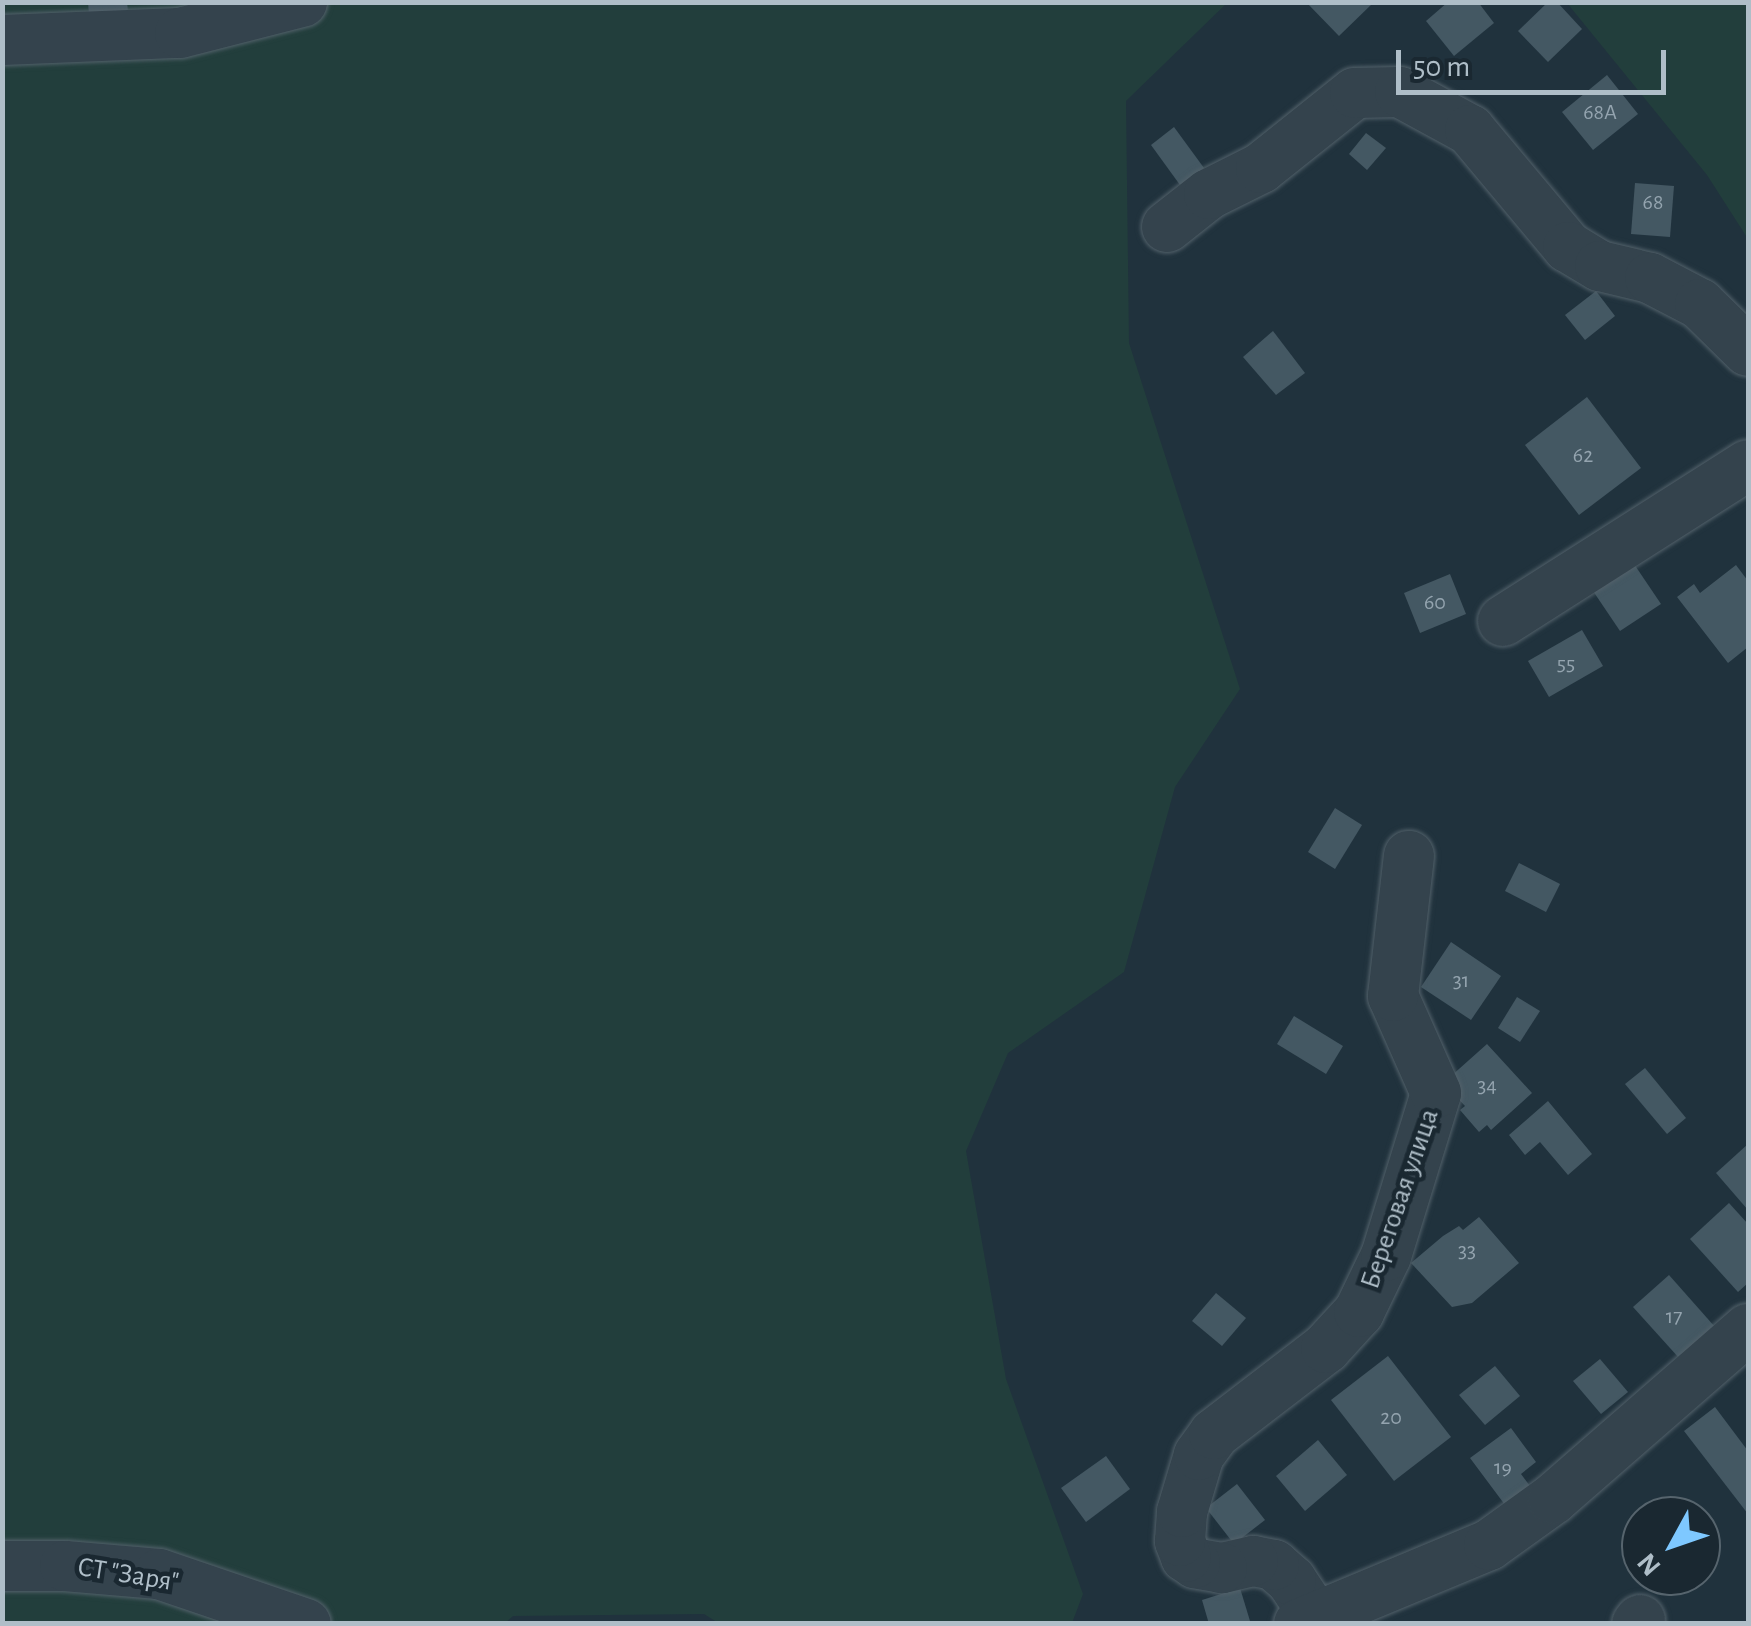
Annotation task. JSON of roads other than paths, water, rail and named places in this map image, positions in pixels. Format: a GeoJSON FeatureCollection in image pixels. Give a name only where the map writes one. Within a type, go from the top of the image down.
{"type":"FeatureCollection","features":[{"type":"Feature","properties":{"kind":"street"},"geometry":{"type":"LineString","coordinates":[[2,40],[180,33],[302,2]]}},
{"type":"Feature","properties":{"kind":"street"},"geometry":{"type":"LineString","coordinates":[[1167,227],[1209,194],[1261,168],[1355,93],[1400,92],[1470,130],[1568,248],[1600,266],[1650,278],[1700,304],[1748,352]]}},
{"type":"Feature","properties":{"kind":"street"},"geometry":{"type":"LineString","coordinates":[[1504,621],[1748,465]]}},
{"type":"Feature","properties":{"kind":"street","name":"Береговая улица"},"geometry":{"type":"LineString","coordinates":[[1307,1620],[1291,1580],[1274,1565],[1253,1561],[1222,1568],[1195,1563],[1186,1557],[1180,1541],[1182,1512],[1199,1455],[1214,1434],[1326,1348],[1359,1312],[1386,1256],[1436,1093],[1393,996],[1409,856]]}},
{"type":"Feature","properties":{"kind":"street"},"geometry":{"type":"LineString","coordinates":[[1307,1620],[1489,1545],[1554,1499],[1748,1329]]}},
{"type":"Feature","properties":{"kind":"street","name":"СТ \"Заря\""},"geometry":{"type":"LineString","coordinates":[[2,1566],[65,1566],[158,1574],[306,1624]]}}]}
